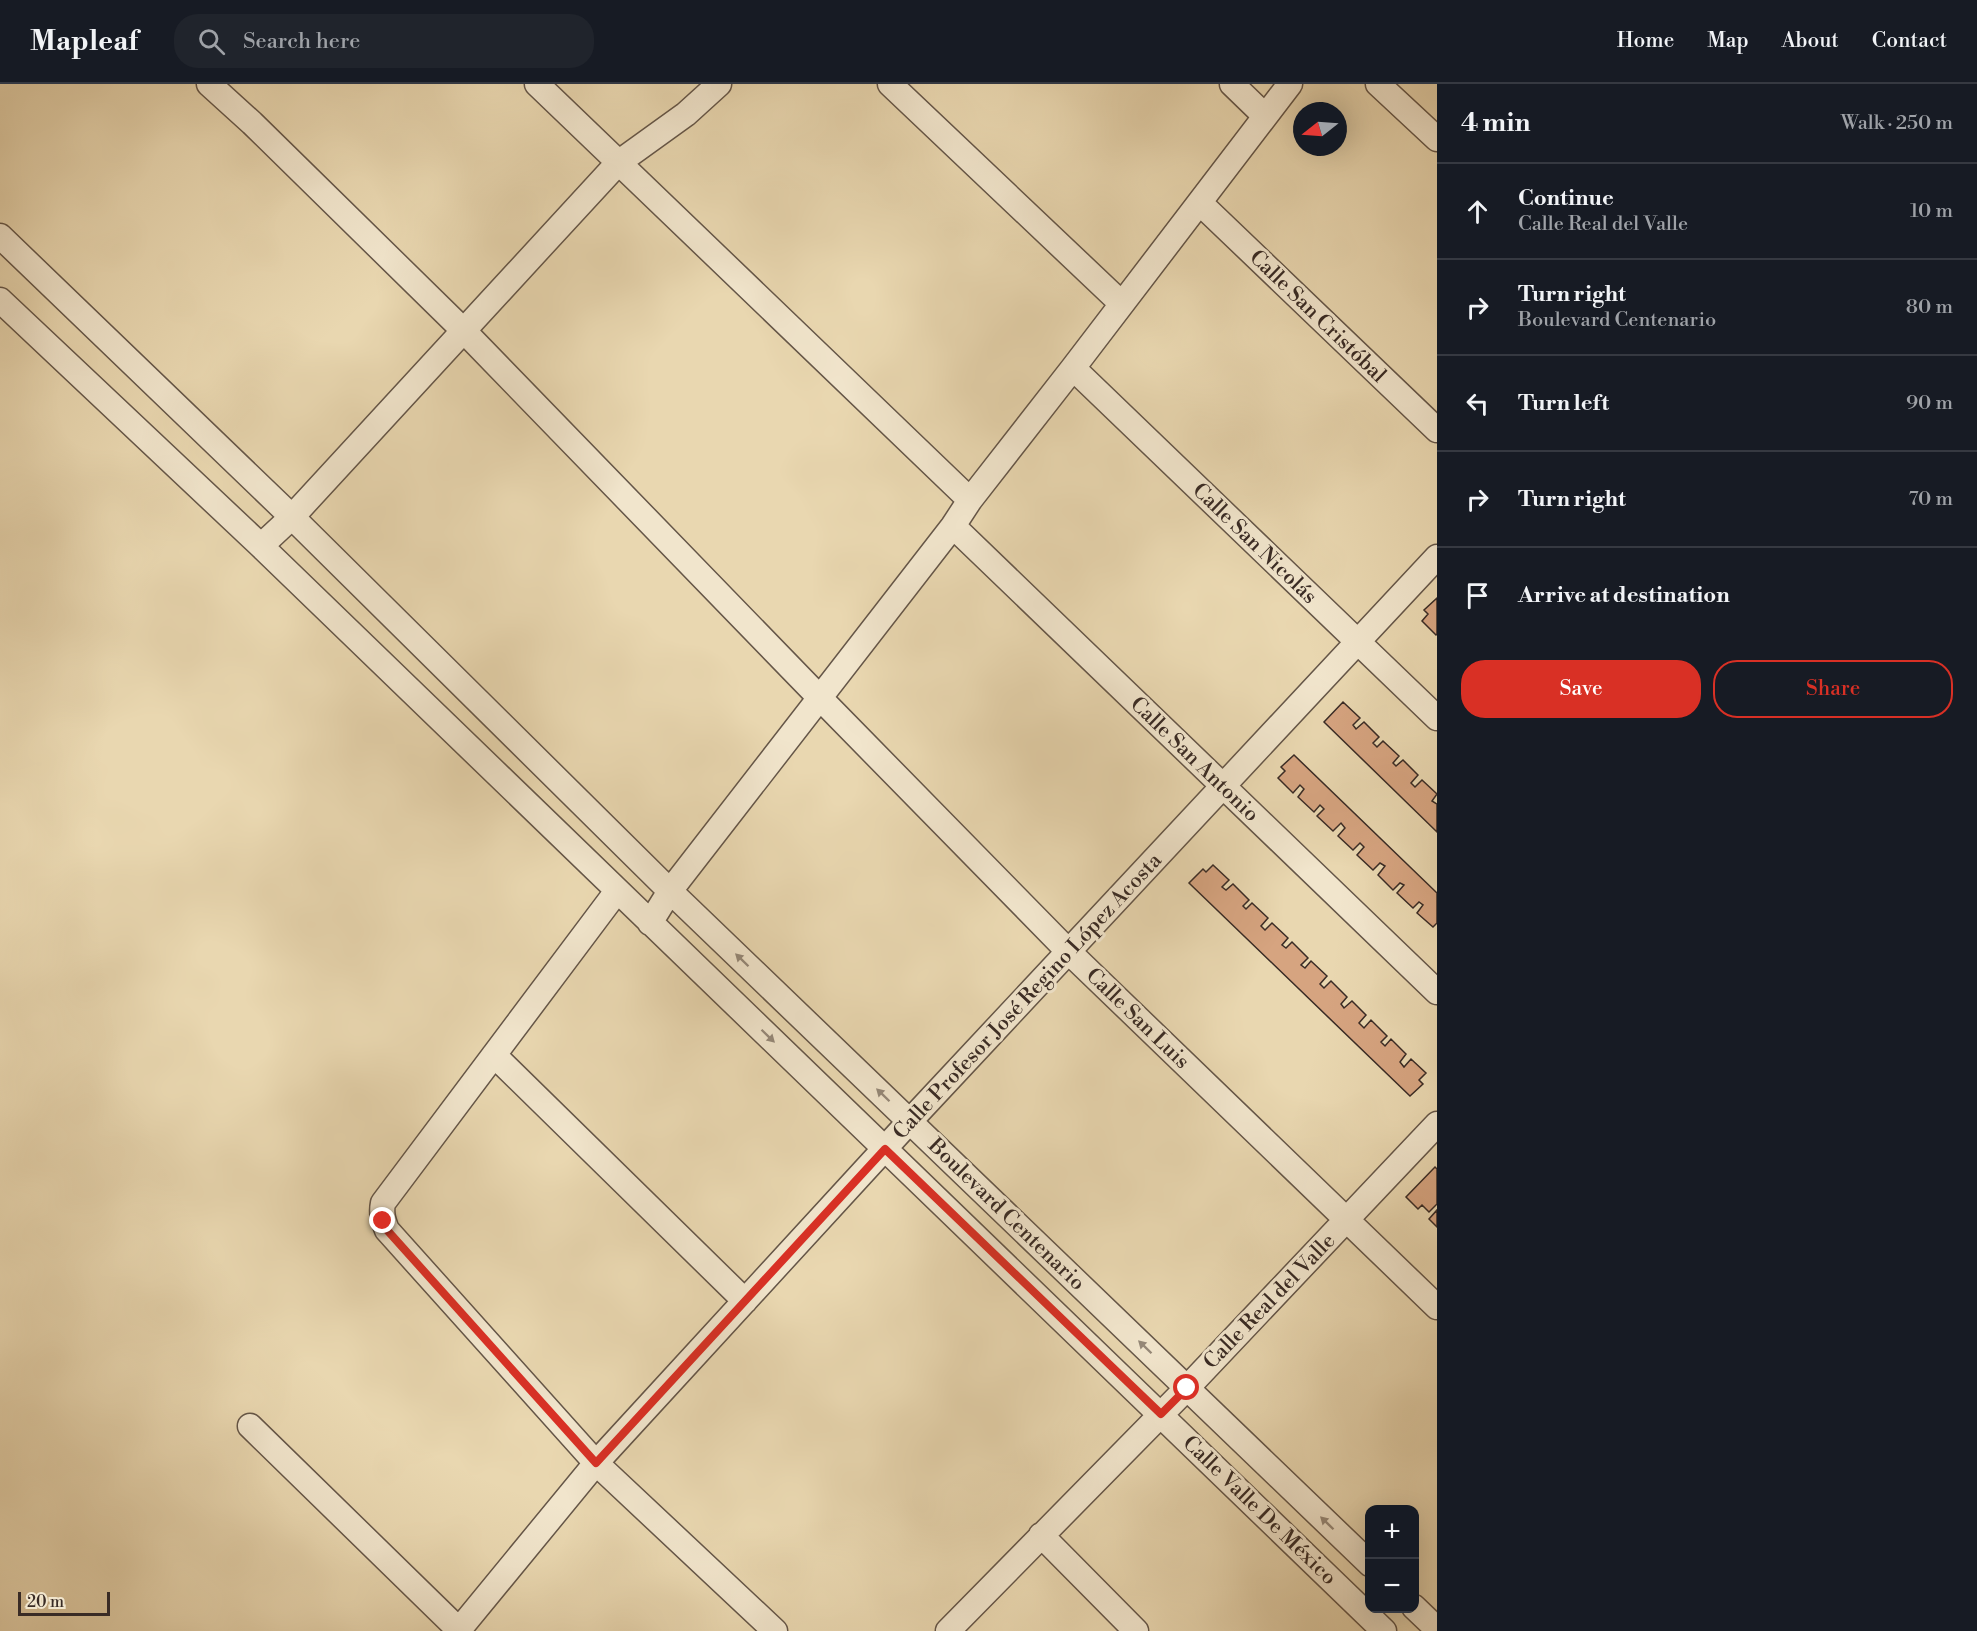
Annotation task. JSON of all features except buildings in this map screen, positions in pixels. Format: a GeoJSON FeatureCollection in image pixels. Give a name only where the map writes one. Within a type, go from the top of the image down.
{"type":"FeatureCollection","features":[{"type":"Feature","properties":{"kind":"street","name":"Calle San Luis"},"geometry":{"type":"LineString","coordinates":[[209,84],[463,330],[1069,952],[1437,1307]]}},
{"type":"Feature","properties":{"kind":"street"},"geometry":{"type":"LineString","coordinates":[[537,84],[970,500]]}},
{"type":"Feature","properties":{"kind":"street"},"geometry":{"type":"LineString","coordinates":[[261,546],[292,518],[618,163],[686,114],[719,84]]}},
{"type":"Feature","properties":{"kind":"street"},"geometry":{"type":"LineString","coordinates":[[890,84],[1122,304]]}},
{"type":"Feature","properties":{"kind":"street"},"geometry":{"type":"LineString","coordinates":[[1232,84],[1265,116]]}},
{"type":"Feature","properties":{"kind":"street"},"geometry":{"type":"LineString","coordinates":[[650,922],[670,891],[953,526],[970,500],[1290,84]]}},
{"type":"Feature","properties":{"kind":"street"},"geometry":{"type":"LineString","coordinates":[[1378,84],[1437,139]]}},
{"type":"Feature","properties":{"kind":"street","name":"Calle San Cristóbal"},"geometry":{"type":"LineString","coordinates":[[1200,203],[1437,430]]}},
{"type":"Feature","properties":{"kind":"street","name":"Boulevard Centenario"},"geometry":{"type":"LineString","coordinates":[[0,236],[292,518],[670,891],[1187,1388]]}},
{"type":"Feature","properties":{"kind":"street","name":"Boulevard Centenario"},"geometry":{"type":"LineString","coordinates":[[0,300],[261,546],[1161,1414]]}},
{"type":"Feature","properties":{"kind":"street","name":"Calle San Nicolás"},"geometry":{"type":"LineString","coordinates":[[1073,368],[1437,718]]}},
{"type":"Feature","properties":{"kind":"street","name":"Calle San Antonio"},"geometry":{"type":"LineString","coordinates":[[953,526],[1437,992]]}},
{"type":"Feature","properties":{"kind":"street","name":"Calle Profesor José Regino López Acosta"},"geometry":{"type":"LineString","coordinates":[[459,1630],[596,1463],[910,1121],[1437,557]]}},
{"type":"Feature","properties":{"kind":"street"},"geometry":{"type":"LineString","coordinates":[[617,891],[383,1203],[381,1212],[387,1230],[596,1463],[775,1631]]}},
{"type":"Feature","properties":{"kind":"street"},"geometry":{"type":"LineString","coordinates":[[494,1055],[745,1301]]}},
{"type":"Feature","properties":{"kind":"street","name":"Calle Real del Valle"},"geometry":{"type":"LineString","coordinates":[[948,1631],[1187,1388],[1437,1124]]}},
{"type":"Feature","properties":{"kind":"street","name":"Calle Valle De México"},"geometry":{"type":"LineString","coordinates":[[1187,1388],[1365,1559]]}},
{"type":"Feature","properties":{"kind":"street","name":"Calle Valle De México"},"geometry":{"type":"LineString","coordinates":[[1161,1414],[1384,1631]]}},
{"type":"Feature","properties":{"kind":"street"},"geometry":{"type":"LineString","coordinates":[[250,1426],[459,1630]]}},
{"type":"Feature","properties":{"kind":"street"},"geometry":{"type":"LineString","coordinates":[[1041,1535],[1136,1631]]}},
{"type":"Feature","properties":{"kind":"street"},"geometry":{"type":"LineString","coordinates":[[1419,1612],[1437,1629]]}},
{"type":"Feature","properties":{"kind":"route"},"geometry":{"type":"LineString","coordinates":[[383,1221],[387,1230],[596,1463],[885,1149],[1161,1414],[1187,1388]]}}]}
